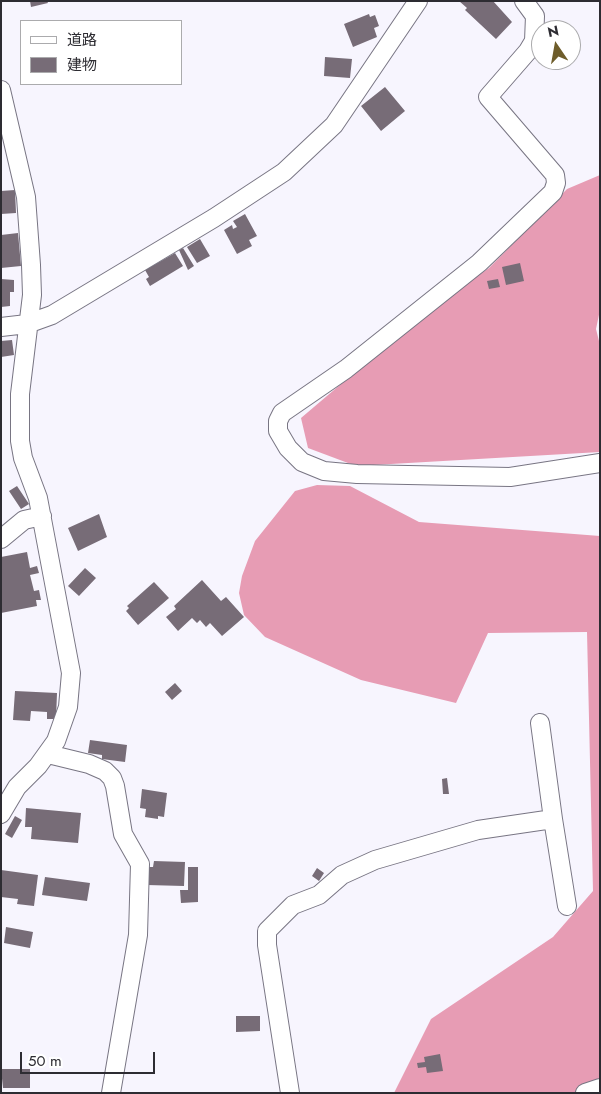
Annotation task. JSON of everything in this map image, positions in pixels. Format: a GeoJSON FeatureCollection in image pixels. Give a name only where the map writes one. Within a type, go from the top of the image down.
{"type":"FeatureCollection","features":[{"type":"Feature","properties":{"kind":"street"},"geometry":{"type":"LineString","coordinates":[[1,327],[27,324],[52,315],[127,271],[284,172],[334,124],[418,1]]}},
{"type":"Feature","properties":{"kind":"street"},"geometry":{"type":"LineString","coordinates":[[524,1],[535,16],[534,41],[528,51],[488,97],[555,175],[556,183],[553,192],[479,263],[346,369],[282,413],[278,421],[278,431],[288,448],[302,462],[324,470],[357,474],[510,477],[600,463]]}},
{"type":"Feature","properties":{"kind":"street"},"geometry":{"type":"LineString","coordinates":[[1,90],[26,196],[32,295],[27,324],[18,417],[20,441],[42,516],[71,673],[68,708],[63,725],[48,754],[17,787],[1,814]]}},
{"type":"Feature","properties":{"kind":"street"},"geometry":{"type":"LineString","coordinates":[[1,538],[24,520],[42,516]]}},
{"type":"Feature","properties":{"kind":"street"},"geometry":{"type":"LineString","coordinates":[[540,723],[567,906]]}},
{"type":"Feature","properties":{"kind":"street"},"geometry":{"type":"LineString","coordinates":[[48,754],[89,764],[105,771],[112,778],[123,834],[140,864],[138,936],[111,1093]]}},
{"type":"Feature","properties":{"kind":"street"},"geometry":{"type":"LineString","coordinates":[[290,1093],[267,946],[267,931],[279,917],[292,905],[318,895],[342,875],[375,860],[478,830],[553,819]]}},
{"type":"Feature","properties":{"kind":"street"},"geometry":{"type":"LineString","coordinates":[[585,1093],[600,1088]]}},
{"type":"Feature","properties":{"kind":"shaded area"},"geometry":{"type":"Polygon","coordinates":[[[600,175],[600,310],[596,329],[600,345],[600,452],[356,466],[308,448],[301,418],[427,311],[489,268],[567,189],[600,175]]]}},
{"type":"Feature","properties":{"kind":"shaded area"},"geometry":{"type":"Polygon","coordinates":[[[317,485],[350,486],[419,522],[600,536],[600,1093],[394,1093],[431,1019],[553,937],[593,891],[587,632],[488,633],[456,703],[361,680],[265,637],[244,615],[239,593],[242,576],[255,541],[295,491],[317,485]]]}},
{"type":"Feature","properties":{"kind":"building"},"geometry":{"type":"Polygon","coordinates":[[[30,1],[47,1],[48,3],[31,7],[30,1]]]}},
{"type":"Feature","properties":{"kind":"building"},"geometry":{"type":"Polygon","coordinates":[[[459,1],[493,1],[512,22],[496,39],[465,10],[467,8],[459,1]]]}},
{"type":"Feature","properties":{"kind":"building"},"geometry":{"type":"Polygon","coordinates":[[[369,14],[370,17],[375,15],[379,26],[374,28],[377,37],[353,47],[344,24],[369,14]]]}},
{"type":"Feature","properties":{"kind":"building"},"geometry":{"type":"Polygon","coordinates":[[[325,57],[352,59],[350,78],[324,76],[325,57]]]}},
{"type":"Feature","properties":{"kind":"building"},"geometry":{"type":"Polygon","coordinates":[[[385,87],[405,111],[381,131],[361,106],[385,87]]]}},
{"type":"Feature","properties":{"kind":"building"},"geometry":{"type":"Polygon","coordinates":[[[15,190],[16,213],[1,214],[1,191],[15,190]]]}},
{"type":"Feature","properties":{"kind":"building"},"geometry":{"type":"Polygon","coordinates":[[[245,214],[257,236],[249,240],[252,246],[237,254],[224,230],[232,225],[233,229],[237,227],[233,221],[245,214]]]}},
{"type":"Feature","properties":{"kind":"building"},"geometry":{"type":"Polygon","coordinates":[[[18,233],[21,266],[1,268],[1,235],[18,233]]]}},
{"type":"Feature","properties":{"kind":"building"},"geometry":{"type":"Polygon","coordinates":[[[200,239],[210,256],[197,263],[187,247],[200,239]]]}},
{"type":"Feature","properties":{"kind":"building"},"geometry":{"type":"Polygon","coordinates":[[[183,248],[194,266],[188,270],[179,250],[183,248]]]}},
{"type":"Feature","properties":{"kind":"building"},"geometry":{"type":"Polygon","coordinates":[[[175,253],[183,266],[150,286],[146,279],[149,277],[145,270],[175,253]]]}},
{"type":"Feature","properties":{"kind":"building"},"geometry":{"type":"Polygon","coordinates":[[[520,263],[524,281],[506,285],[502,267],[520,263]]]}},
{"type":"Feature","properties":{"kind":"building"},"geometry":{"type":"Polygon","coordinates":[[[1,279],[14,280],[14,292],[10,292],[10,306],[1,307],[1,279]]]}},
{"type":"Feature","properties":{"kind":"building"},"geometry":{"type":"Polygon","coordinates":[[[498,279],[500,287],[489,289],[487,281],[498,279]]]}},
{"type":"Feature","properties":{"kind":"building"},"geometry":{"type":"Polygon","coordinates":[[[12,340],[14,355],[1,357],[1,341],[12,340]]]}},
{"type":"Feature","properties":{"kind":"building"},"geometry":{"type":"Polygon","coordinates":[[[17,486],[29,504],[21,509],[9,491],[17,486]]]}},
{"type":"Feature","properties":{"kind":"building"},"geometry":{"type":"Polygon","coordinates":[[[99,514],[107,537],[78,551],[68,528],[99,514]]]}},
{"type":"Feature","properties":{"kind":"building"},"geometry":{"type":"Polygon","coordinates":[[[27,552],[30,568],[37,566],[39,573],[30,575],[34,591],[39,590],[41,600],[36,600],[37,606],[1,613],[1,557],[27,552]]]}},
{"type":"Feature","properties":{"kind":"building"},"geometry":{"type":"Polygon","coordinates":[[[85,568],[96,578],[79,596],[68,586],[85,568]]]}},
{"type":"Feature","properties":{"kind":"building"},"geometry":{"type":"Polygon","coordinates":[[[202,580],[221,601],[226,597],[244,617],[222,636],[210,623],[206,627],[200,620],[197,623],[192,618],[178,631],[166,617],[176,609],[174,606],[202,580]]]}},
{"type":"Feature","properties":{"kind":"building"},"geometry":{"type":"Polygon","coordinates":[[[154,582],[169,598],[138,625],[126,611],[129,608],[127,606],[154,582]]]}},
{"type":"Feature","properties":{"kind":"building"},"geometry":{"type":"Polygon","coordinates":[[[175,683],[182,691],[172,700],[165,692],[175,683]]]}},
{"type":"Feature","properties":{"kind":"building"},"geometry":{"type":"Polygon","coordinates":[[[15,691],[57,693],[56,719],[47,719],[47,712],[31,711],[30,721],[13,720],[15,691]]]}},
{"type":"Feature","properties":{"kind":"building"},"geometry":{"type":"Polygon","coordinates":[[[90,740],[127,745],[125,762],[102,759],[102,755],[88,753],[90,740]]]}},
{"type":"Feature","properties":{"kind":"building"},"geometry":{"type":"Polygon","coordinates":[[[447,778],[449,794],[443,794],[442,779],[447,778]]]}},
{"type":"Feature","properties":{"kind":"building"},"geometry":{"type":"Polygon","coordinates":[[[142,789],[167,793],[164,817],[158,816],[158,819],[145,817],[146,809],[140,808],[142,789]]]}},
{"type":"Feature","properties":{"kind":"building"},"geometry":{"type":"Polygon","coordinates":[[[26,808],[81,813],[78,843],[31,839],[32,827],[25,827],[26,808]]]}},
{"type":"Feature","properties":{"kind":"building"},"geometry":{"type":"Polygon","coordinates":[[[15,816],[22,820],[12,838],[5,834],[15,816]]]}},
{"type":"Feature","properties":{"kind":"building"},"geometry":{"type":"Polygon","coordinates":[[[154,861],[185,862],[184,886],[147,885],[148,867],[153,867],[154,861]]]}},
{"type":"Feature","properties":{"kind":"building"},"geometry":{"type":"Polygon","coordinates":[[[188,867],[198,867],[198,902],[181,903],[180,890],[188,890],[188,867]]]}},
{"type":"Feature","properties":{"kind":"building"},"geometry":{"type":"Polygon","coordinates":[[[317,868],[324,873],[319,881],[312,876],[317,868]]]}},
{"type":"Feature","properties":{"kind":"building"},"geometry":{"type":"Polygon","coordinates":[[[1,870],[38,875],[34,906],[17,904],[18,899],[1,897],[1,870]]]}},
{"type":"Feature","properties":{"kind":"building"},"geometry":{"type":"Polygon","coordinates":[[[45,877],[90,883],[87,901],[42,895],[45,877]]]}},
{"type":"Feature","properties":{"kind":"building"},"geometry":{"type":"Polygon","coordinates":[[[6,927],[33,932],[30,948],[4,943],[6,927]]]}},
{"type":"Feature","properties":{"kind":"building"},"geometry":{"type":"Polygon","coordinates":[[[236,1016],[260,1016],[260,1031],[236,1032],[236,1016]]]}},
{"type":"Feature","properties":{"kind":"building"},"geometry":{"type":"Polygon","coordinates":[[[440,1054],[443,1071],[427,1073],[426,1067],[418,1068],[417,1063],[425,1062],[424,1057],[440,1054]]]}},
{"type":"Feature","properties":{"kind":"building"},"geometry":{"type":"Polygon","coordinates":[[[1,1069],[30,1069],[30,1088],[3,1088],[1,1069]]]}}]}
